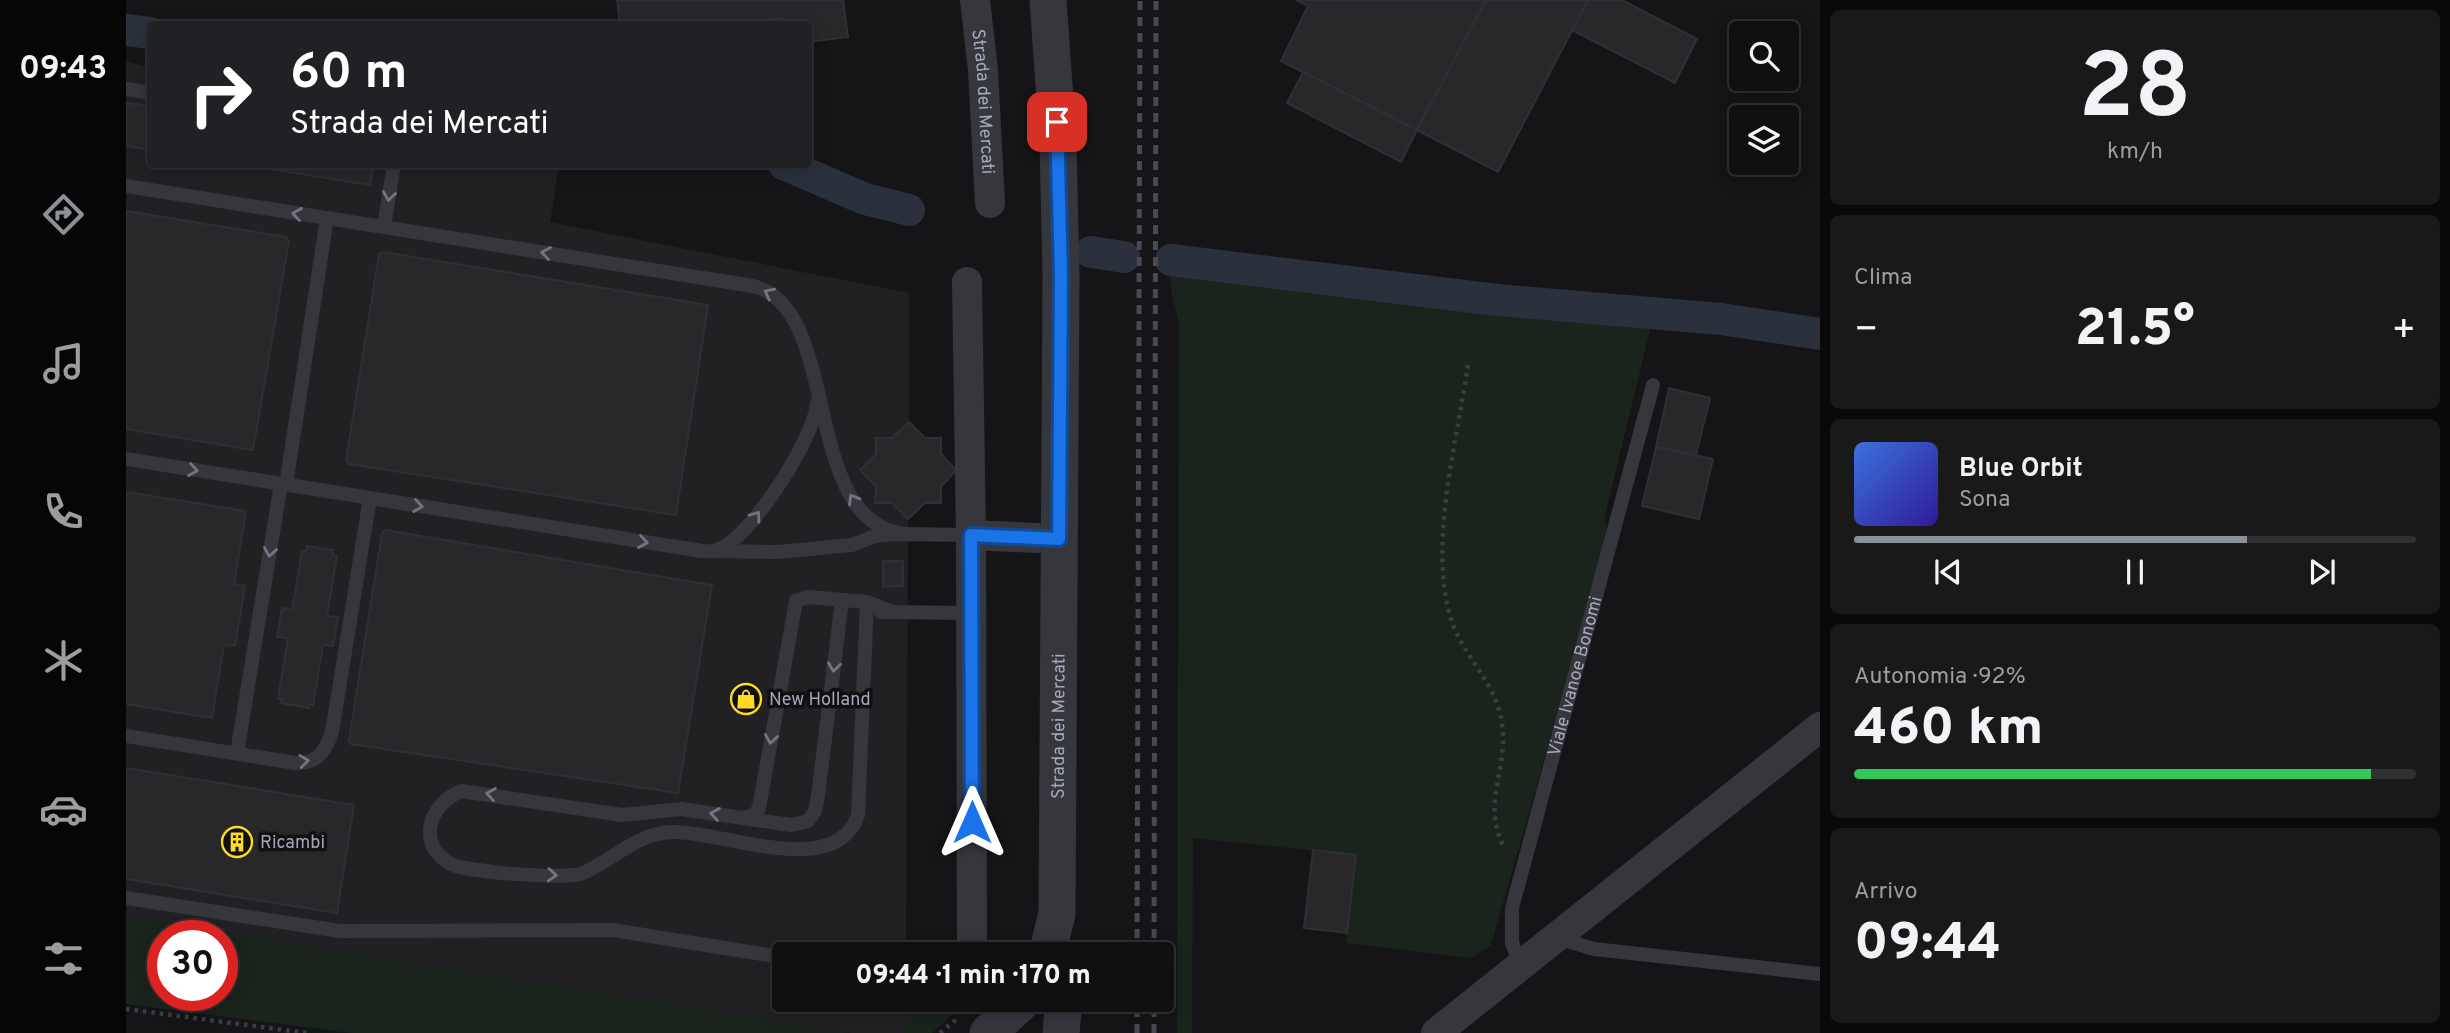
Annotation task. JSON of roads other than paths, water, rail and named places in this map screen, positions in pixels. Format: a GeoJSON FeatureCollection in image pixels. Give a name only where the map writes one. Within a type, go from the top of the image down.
{"type":"FeatureCollection","features":[{"type":"Feature","properties":{"kind":"street","name":"Strada dei Mercati"},"geometry":{"type":"LineString","coordinates":[[975,0],[986,107],[990,203]]}},
{"type":"Feature","properties":{"kind":"street","name":"Strada dei Mercati"},"geometry":{"type":"LineString","coordinates":[[1048,0],[1060,190],[1058,914],[1063,942]]}},
{"type":"Feature","properties":{"kind":"street"},"geometry":{"type":"LineString","coordinates":[[967,282],[972,942]]}},
{"type":"Feature","properties":{"kind":"street"},"geometry":{"type":"LineString","coordinates":[[971,535],[1059,539]]}},
{"type":"Feature","properties":{"kind":"street"},"geometry":{"type":"LineString","coordinates":[[1436,1033],[1820,727]]}},
{"type":"Feature","properties":{"kind":"street","name":"Strada dei Mercati"},"geometry":{"type":"LineString","coordinates":[[1050,942],[1058,914]]}},
{"type":"Feature","properties":{"kind":"street"},"geometry":{"type":"LineString","coordinates":[[988,1033],[1011,1012]]}},
{"type":"Feature","properties":{"kind":"street"},"geometry":{"type":"LineString","coordinates":[[1061,1033],[1063,1012]]}},
{"type":"Feature","properties":{"kind":"lane"},"geometry":{"type":"LineString","coordinates":[[126,89],[147,92]]}},
{"type":"Feature","properties":{"kind":"lane"},"geometry":{"type":"LineString","coordinates":[[384,228],[393,168]]}},
{"type":"Feature","properties":{"kind":"lane"},"geometry":{"type":"LineString","coordinates":[[126,186],[762,288],[779,298],[793,315],[838,465],[853,500],[870,521],[881,527],[908,534]]}},
{"type":"Feature","properties":{"kind":"lane"},"geometry":{"type":"LineString","coordinates":[[237,753],[327,218]]}},
{"type":"Feature","properties":{"kind":"lane"},"geometry":{"type":"LineString","coordinates":[[702,551],[726,548],[736,540],[774,491],[814,424],[817,404],[815,385]]}},
{"type":"Feature","properties":{"kind":"lane","name":"Viale Ivanoe Bonomi"},"geometry":{"type":"LineString","coordinates":[[1521,965],[1514,953],[1510,932],[1515,896],[1653,385]]}},
{"type":"Feature","properties":{"kind":"lane"},"geometry":{"type":"LineString","coordinates":[[126,459],[702,551],[778,552],[852,545],[875,536],[971,535]]}},
{"type":"Feature","properties":{"kind":"lane"},"geometry":{"type":"LineString","coordinates":[[126,736],[303,763],[316,759],[326,747],[334,725],[370,499]]}},
{"type":"Feature","properties":{"kind":"lane"},"geometry":{"type":"LineString","coordinates":[[741,818],[751,817],[759,808],[794,603],[804,597],[867,601],[890,611]]}},
{"type":"Feature","properties":{"kind":"lane"},"geometry":{"type":"LineString","coordinates":[[842,600],[815,811],[808,821],[797,825],[681,808],[622,816],[461,791],[440,804],[430,827],[436,850],[455,866],[563,876],[579,875],[641,840],[660,833],[680,832],[785,848],[822,848],[836,844],[848,834],[858,815],[867,601]]}},
{"type":"Feature","properties":{"kind":"lane"},"geometry":{"type":"LineString","coordinates":[[866,629],[874,616],[890,611],[971,612]]}},
{"type":"Feature","properties":{"kind":"lane"},"geometry":{"type":"LineString","coordinates":[[126,898],[340,931],[613,930],[772,956]]}},
{"type":"Feature","properties":{"kind":"lane"},"geometry":{"type":"LineString","coordinates":[[1562,932],[1571,942],[1594,949],[1820,974]]}},
{"type":"Feature","properties":{"kind":"waterway"},"geometry":{"type":"LineString","coordinates":[[126,30],[147,33]]}},
{"type":"Feature","properties":{"kind":"waterway"},"geometry":{"type":"LineString","coordinates":[[793,168],[865,199],[909,210]]}},
{"type":"Feature","properties":{"kind":"waterway"},"geometry":{"type":"LineString","coordinates":[[1091,252],[1124,257]]}},
{"type":"Feature","properties":{"kind":"waterway"},"geometry":{"type":"LineString","coordinates":[[1171,260],[1497,300],[1721,319],[1820,334]]}},
{"type":"Feature","properties":{"kind":"railway"},"geometry":{"type":"LineString","coordinates":[[1137,942],[1140,0]]}},
{"type":"Feature","properties":{"kind":"railway"},"geometry":{"type":"LineString","coordinates":[[1154,942],[1156,0]]}},
{"type":"Feature","properties":{"kind":"railway"},"geometry":{"type":"LineString","coordinates":[[1137,1012],[1137,1033]]}},
{"type":"Feature","properties":{"kind":"railway"},"geometry":{"type":"LineString","coordinates":[[1154,1012],[1154,1033]]}},
{"type":"Feature","properties":{"kind":"place","name":"New Holland"},"geometry":{"type":"Point","coordinates":[746,699]}},
{"type":"Feature","properties":{"kind":"place","name":"Ricambi"},"geometry":{"type":"Point","coordinates":[237,842]}}]}
